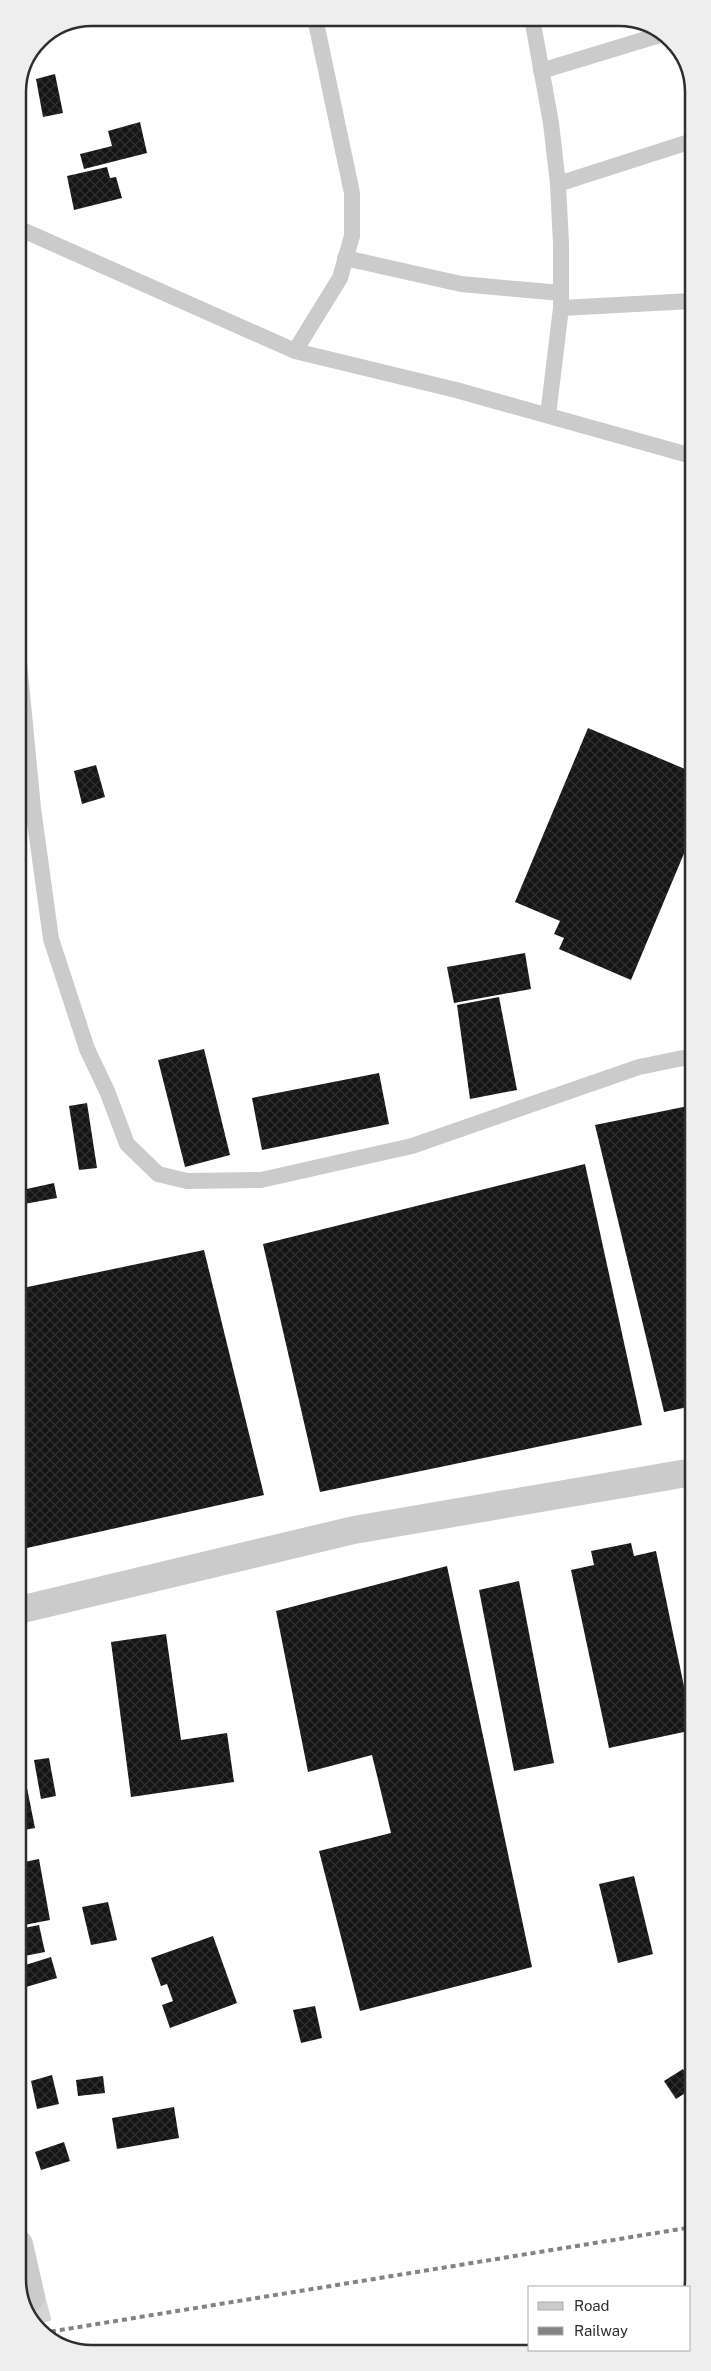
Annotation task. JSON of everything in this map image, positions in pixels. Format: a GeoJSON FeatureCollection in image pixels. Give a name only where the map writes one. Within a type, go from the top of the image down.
{"type":"FeatureCollection","features":[{"type":"Feature","properties":{"kind":"street"},"geometry":{"type":"LineString","coordinates":[[26,1608],[354,1530],[685,1473]]}},
{"type":"Feature","properties":{"kind":"street"},"geometry":{"type":"LineString","coordinates":[[26,2275],[31,2297]]}},
{"type":"Feature","properties":{"kind":"lane"},"geometry":{"type":"LineString","coordinates":[[295,351],[340,278],[352,236],[352,193],[317,26]]}},
{"type":"Feature","properties":{"kind":"lane"},"geometry":{"type":"LineString","coordinates":[[533,26],[551,123],[558,184],[561,300],[548,415]]}},
{"type":"Feature","properties":{"kind":"lane"},"geometry":{"type":"LineString","coordinates":[[541,71],[654,37]]}},
{"type":"Feature","properties":{"kind":"lane"},"geometry":{"type":"LineString","coordinates":[[558,184],[685,143]]}},
{"type":"Feature","properties":{"kind":"lane"},"geometry":{"type":"LineString","coordinates":[[26,232],[295,351],[548,415],[685,454]]}},
{"type":"Feature","properties":{"kind":"lane"},"geometry":{"type":"LineString","coordinates":[[346,258],[461,284],[561,300],[685,301]]}},
{"type":"Feature","properties":{"kind":"lane"},"geometry":{"type":"LineString","coordinates":[[26,735],[33,808],[51,939],[88,1049],[107,1091],[127,1144],[158,1174],[187,1181],[261,1180],[412,1146],[638,1067],[685,1058]]}},
{"type":"Feature","properties":{"kind":"building"},"geometry":{"type":"Polygon","coordinates":[[[55,74],[63,113],[43,117],[36,79],[55,74]]]}},
{"type":"Feature","properties":{"kind":"building"},"geometry":{"type":"Polygon","coordinates":[[[140,122],[147,153],[84,169],[80,154],[112,146],[108,131],[140,122]]]}},
{"type":"Feature","properties":{"kind":"building"},"geometry":{"type":"Polygon","coordinates":[[[107,167],[110,178],[116,177],[122,198],[74,210],[67,176],[107,167]]]}},
{"type":"Feature","properties":{"kind":"building"},"geometry":{"type":"Polygon","coordinates":[[[588,728],[685,769],[685,851],[631,980],[559,949],[564,938],[554,934],[560,921],[515,902],[588,728]]]}},
{"type":"Feature","properties":{"kind":"building"},"geometry":{"type":"Polygon","coordinates":[[[96,765],[105,797],[82,804],[74,771],[96,765]]]}},
{"type":"Feature","properties":{"kind":"building"},"geometry":{"type":"Polygon","coordinates":[[[525,953],[531,989],[454,1003],[447,967],[525,953]]]}},
{"type":"Feature","properties":{"kind":"building"},"geometry":{"type":"Polygon","coordinates":[[[499,997],[517,1090],[470,1099],[457,1005],[499,997]]]}},
{"type":"Feature","properties":{"kind":"building"},"geometry":{"type":"Polygon","coordinates":[[[204,1049],[230,1155],[185,1167],[158,1060],[204,1049]]]}},
{"type":"Feature","properties":{"kind":"building"},"geometry":{"type":"Polygon","coordinates":[[[379,1073],[389,1124],[262,1150],[252,1098],[379,1073]]]}},
{"type":"Feature","properties":{"kind":"building"},"geometry":{"type":"Polygon","coordinates":[[[87,1103],[97,1168],[79,1170],[69,1106],[87,1103]]]}},
{"type":"Feature","properties":{"kind":"building"},"geometry":{"type":"Polygon","coordinates":[[[685,1107],[685,1408],[664,1412],[595,1125],[685,1107]]]}},
{"type":"Feature","properties":{"kind":"building"},"geometry":{"type":"Polygon","coordinates":[[[585,1164],[642,1425],[320,1492],[263,1244],[585,1164]]]}},
{"type":"Feature","properties":{"kind":"building"},"geometry":{"type":"Polygon","coordinates":[[[54,1183],[57,1198],[26,1204],[26,1189],[54,1183]]]}},
{"type":"Feature","properties":{"kind":"building"},"geometry":{"type":"Polygon","coordinates":[[[204,1250],[264,1495],[26,1548],[26,1287],[204,1250]]]}},
{"type":"Feature","properties":{"kind":"building"},"geometry":{"type":"Polygon","coordinates":[[[631,1543],[634,1556],[656,1551],[685,1691],[685,1732],[609,1748],[571,1570],[594,1565],[591,1551],[631,1543]]]}},
{"type":"Feature","properties":{"kind":"building"},"geometry":{"type":"Polygon","coordinates":[[[447,1566],[532,1967],[360,2011],[319,1851],[391,1833],[372,1755],[308,1772],[276,1611],[447,1566]]]}},
{"type":"Feature","properties":{"kind":"building"},"geometry":{"type":"Polygon","coordinates":[[[519,1581],[554,1763],[514,1771],[479,1590],[519,1581]]]}},
{"type":"Feature","properties":{"kind":"building"},"geometry":{"type":"Polygon","coordinates":[[[166,1634],[181,1740],[227,1733],[234,1782],[131,1797],[111,1642],[166,1634]]]}},
{"type":"Feature","properties":{"kind":"building"},"geometry":{"type":"Polygon","coordinates":[[[49,1758],[56,1796],[41,1799],[34,1760],[49,1758]]]}},
{"type":"Feature","properties":{"kind":"building"},"geometry":{"type":"Polygon","coordinates":[[[26,1788],[35,1828],[26,1830],[26,1788]]]}},
{"type":"Feature","properties":{"kind":"building"},"geometry":{"type":"Polygon","coordinates":[[[39,1859],[50,1920],[26,1925],[26,1862],[39,1859]]]}},
{"type":"Feature","properties":{"kind":"building"},"geometry":{"type":"Polygon","coordinates":[[[634,1876],[653,1954],[618,1963],[599,1884],[634,1876]]]}},
{"type":"Feature","properties":{"kind":"building"},"geometry":{"type":"Polygon","coordinates":[[[108,1902],[117,1940],[91,1945],[82,1907],[108,1902]]]}},
{"type":"Feature","properties":{"kind":"building"},"geometry":{"type":"Polygon","coordinates":[[[39,1925],[45,1952],[26,1956],[26,1928],[39,1925]]]}},
{"type":"Feature","properties":{"kind":"building"},"geometry":{"type":"Polygon","coordinates":[[[213,1936],[237,2003],[170,2028],[162,2005],[173,2001],[167,1984],[161,1986],[151,1958],[213,1936]]]}},
{"type":"Feature","properties":{"kind":"building"},"geometry":{"type":"Polygon","coordinates":[[[51,1957],[57,1978],[26,1987],[26,1965],[51,1957]]]}},
{"type":"Feature","properties":{"kind":"building"},"geometry":{"type":"Polygon","coordinates":[[[315,2006],[322,2038],[301,2043],[293,2010],[315,2006]]]}},
{"type":"Feature","properties":{"kind":"building"},"geometry":{"type":"Polygon","coordinates":[[[683,2069],[685,2073],[685,2093],[676,2099],[664,2081],[683,2069]]]}},
{"type":"Feature","properties":{"kind":"building"},"geometry":{"type":"Polygon","coordinates":[[[52,2075],[59,2104],[37,2109],[31,2081],[52,2075]]]}},
{"type":"Feature","properties":{"kind":"building"},"geometry":{"type":"Polygon","coordinates":[[[103,2076],[105,2093],[78,2096],[76,2080],[103,2076]]]}},
{"type":"Feature","properties":{"kind":"building"},"geometry":{"type":"Polygon","coordinates":[[[174,2107],[179,2138],[117,2149],[112,2118],[174,2107]]]}},
{"type":"Feature","properties":{"kind":"building"},"geometry":{"type":"Polygon","coordinates":[[[64,2142],[70,2161],[41,2170],[35,2152],[64,2142]]]}},
{"type":"Feature","properties":{"kind":"tunnel"},"geometry":{"type":"LineString","coordinates":[[31,2297],[34,2310]]}},
{"type":"Feature","properties":{"kind":"railway"},"geometry":{"type":"LineString","coordinates":[[53,2331],[685,2228]]}}]}
